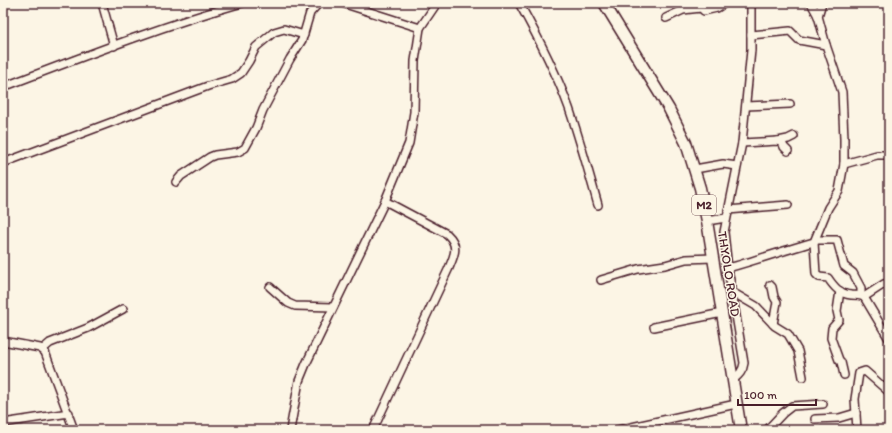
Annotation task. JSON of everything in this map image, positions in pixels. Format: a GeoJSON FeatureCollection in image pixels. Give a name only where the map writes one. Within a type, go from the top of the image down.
{"type":"FeatureCollection","features":[{"type":"Feature","properties":{"kind":"highway","name":"THYOLO ROAD"},"geometry":{"type":"LineString","coordinates":[[608,4],[670,109],[686,142],[695,169],[707,221],[740,430]]}},
{"type":"Feature","properties":{"kind":"street"},"geometry":{"type":"LineString","coordinates":[[102,3],[114,46]]}},
{"type":"Feature","properties":{"kind":"street"},"geometry":{"type":"LineString","coordinates":[[3,87],[114,46],[214,11],[242,3]]}},
{"type":"Feature","properties":{"kind":"street"},"geometry":{"type":"LineString","coordinates":[[176,182],[181,176],[210,157],[238,152],[245,148],[256,128],[263,110],[304,36],[308,23],[308,17],[319,3]]}},
{"type":"Feature","properties":{"kind":"street"},"geometry":{"type":"LineString","coordinates":[[342,3],[420,28]]}},
{"type":"Feature","properties":{"kind":"street"},"geometry":{"type":"LineString","coordinates":[[290,430],[299,381],[306,364],[385,201],[406,151],[411,133],[414,112],[415,61],[420,28],[437,3]]}},
{"type":"Feature","properties":{"kind":"street"},"geometry":{"type":"LineString","coordinates":[[519,3],[546,55],[568,107],[584,152],[598,205]]}},
{"type":"Feature","properties":{"kind":"street"},"geometry":{"type":"LineString","coordinates":[[685,10],[691,3]]}},
{"type":"Feature","properties":{"kind":"street"},"geometry":{"type":"LineString","coordinates":[[666,18],[685,10],[700,8],[704,11],[717,8],[725,3]]}},
{"type":"Feature","properties":{"kind":"street"},"geometry":{"type":"LineString","coordinates":[[733,380],[740,374],[744,363],[724,240],[726,218],[742,143],[751,50],[751,3]]}},
{"type":"Feature","properties":{"kind":"street"},"geometry":{"type":"LineString","coordinates":[[811,3],[818,16],[842,92],[844,139],[844,164],[839,191],[828,208],[814,242],[816,274],[819,277],[828,278],[840,291],[862,296],[884,284],[889,283]]}},
{"type":"Feature","properties":{"kind":"street"},"geometry":{"type":"LineString","coordinates":[[818,16],[822,3]]}},
{"type":"Feature","properties":{"kind":"street"},"geometry":{"type":"LineString","coordinates":[[3,163],[208,86],[232,79],[241,73],[256,47],[274,32],[284,29],[304,36]]}},
{"type":"Feature","properties":{"kind":"street"},"geometry":{"type":"LineString","coordinates":[[751,35],[790,31],[799,40],[826,45]]}},
{"type":"Feature","properties":{"kind":"street"},"geometry":{"type":"LineString","coordinates":[[746,106],[790,104]]}},
{"type":"Feature","properties":{"kind":"street"},"geometry":{"type":"LineString","coordinates":[[742,143],[778,141],[794,136]]}},
{"type":"Feature","properties":{"kind":"street"},"geometry":{"type":"LineString","coordinates":[[778,141],[782,142],[788,152]]}},
{"type":"Feature","properties":{"kind":"street"},"geometry":{"type":"LineString","coordinates":[[844,164],[877,155],[889,155]]}},
{"type":"Feature","properties":{"kind":"street"},"geometry":{"type":"LineString","coordinates":[[695,169],[724,164],[737,166]]}},
{"type":"Feature","properties":{"kind":"street"},"geometry":{"type":"LineString","coordinates":[[373,430],[456,251],[453,242],[447,234],[385,201]]}},
{"type":"Feature","properties":{"kind":"street"},"geometry":{"type":"LineString","coordinates":[[728,210],[788,205]]}},
{"type":"Feature","properties":{"kind":"street"},"geometry":{"type":"LineString","coordinates":[[707,221],[726,218]]}},
{"type":"Feature","properties":{"kind":"street"},"geometry":{"type":"LineString","coordinates":[[728,268],[817,240],[837,240],[844,266],[854,273],[861,288],[862,296],[889,339]]}},
{"type":"Feature","properties":{"kind":"street"},"geometry":{"type":"LineString","coordinates":[[601,280],[638,269],[686,260],[713,258]]}},
{"type":"Feature","properties":{"kind":"street"},"geometry":{"type":"LineString","coordinates":[[770,285],[777,302],[773,324]]}},
{"type":"Feature","properties":{"kind":"street"},"geometry":{"type":"LineString","coordinates":[[270,287],[288,303],[295,306],[333,307]]}},
{"type":"Feature","properties":{"kind":"street"},"geometry":{"type":"LineString","coordinates":[[840,291],[837,312],[839,320],[832,328],[831,338],[841,362],[844,375]]}},
{"type":"Feature","properties":{"kind":"street"},"geometry":{"type":"LineString","coordinates":[[732,292],[756,306],[773,324],[788,334],[795,346],[804,377]]}},
{"type":"Feature","properties":{"kind":"street"},"geometry":{"type":"LineString","coordinates":[[43,349],[50,343],[88,328],[123,309]]}},
{"type":"Feature","properties":{"kind":"street"},"geometry":{"type":"LineString","coordinates":[[654,327],[722,313]]}},
{"type":"Feature","properties":{"kind":"street"},"geometry":{"type":"LineString","coordinates":[[3,341],[43,349]]}},
{"type":"Feature","properties":{"kind":"street"},"geometry":{"type":"LineString","coordinates":[[43,349],[74,430]]}},
{"type":"Feature","properties":{"kind":"street"},"geometry":{"type":"LineString","coordinates":[[857,430],[854,399],[860,373],[865,371],[889,392]]}},
{"type":"Feature","properties":{"kind":"street"},"geometry":{"type":"LineString","coordinates":[[618,430],[736,404]]}},
{"type":"Feature","properties":{"kind":"street"},"geometry":{"type":"LineString","coordinates":[[767,430],[792,406],[823,404]]}},
{"type":"Feature","properties":{"kind":"street"},"geometry":{"type":"LineString","coordinates":[[3,424],[68,413]]}},
{"type":"Feature","properties":{"kind":"street"},"geometry":{"type":"LineString","coordinates":[[815,419],[839,418],[856,413]]}}]}
